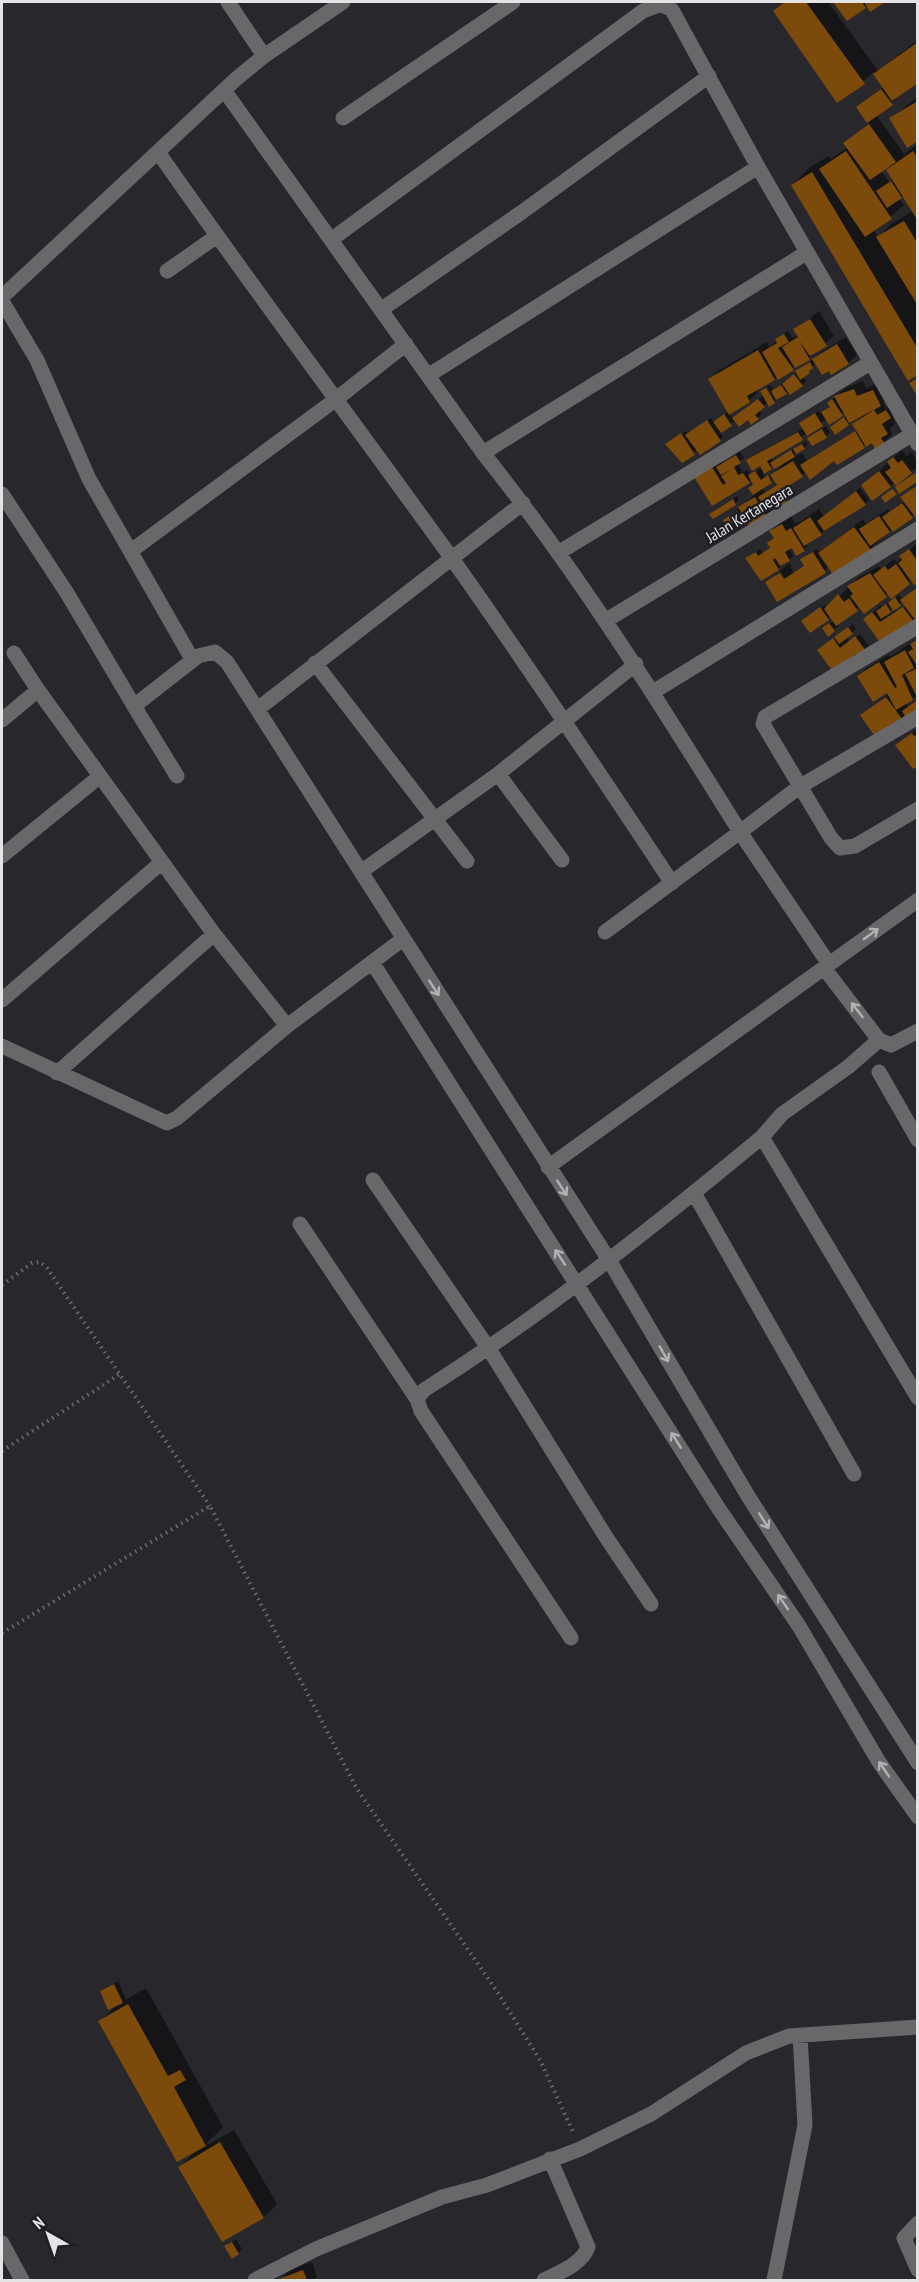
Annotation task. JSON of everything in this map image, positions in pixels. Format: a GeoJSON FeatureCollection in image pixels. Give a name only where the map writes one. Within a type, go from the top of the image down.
{"type":"FeatureCollection","features":[{"type":"Feature","properties":{"kind":"street"},"geometry":{"type":"LineString","coordinates":[[228,2],[264,56]]}},
{"type":"Feature","properties":{"kind":"street"},"geometry":{"type":"LineString","coordinates":[[192,659],[89,479],[37,360],[2,299],[224,90],[264,56],[341,2]]}},
{"type":"Feature","properties":{"kind":"street"},"geometry":{"type":"LineString","coordinates":[[343,118],[513,2]]}},
{"type":"Feature","properties":{"kind":"street"},"geometry":{"type":"LineString","coordinates":[[332,238],[643,11],[660,4],[672,10],[758,168],[914,440]]}},
{"type":"Feature","properties":{"kind":"street"},"geometry":{"type":"LineString","coordinates":[[382,309],[522,212],[709,76]]}},
{"type":"Feature","properties":{"kind":"street"},"geometry":{"type":"LineString","coordinates":[[224,90],[332,238],[483,453],[523,503],[636,664],[740,832],[827,966],[879,1040],[891,1045],[918,1031]]}},
{"type":"Feature","properties":{"kind":"street"},"geometry":{"type":"LineString","coordinates":[[158,152],[335,400],[453,560],[564,720],[672,883]]}},
{"type":"Feature","properties":{"kind":"street"},"geometry":{"type":"LineString","coordinates":[[429,375],[758,168]]}},
{"type":"Feature","properties":{"kind":"street"},"geometry":{"type":"LineString","coordinates":[[167,272],[217,236]]}},
{"type":"Feature","properties":{"kind":"street"},"geometry":{"type":"LineString","coordinates":[[483,453],[806,253]]}},
{"type":"Feature","properties":{"kind":"street"},"geometry":{"type":"LineString","coordinates":[[131,551],[335,400],[406,344]]}},
{"type":"Feature","properties":{"kind":"street"},"geometry":{"type":"LineString","coordinates":[[558,553],[870,363]]}},
{"type":"Feature","properties":{"kind":"street","name":"Jalan Kertanegara"},"geometry":{"type":"LineString","coordinates":[[605,621],[914,440]]}},
{"type":"Feature","properties":{"kind":"street"},"geometry":{"type":"LineString","coordinates":[[2,494],[67,593],[177,776]]}},
{"type":"Feature","properties":{"kind":"street"},"geometry":{"type":"LineString","coordinates":[[259,708],[315,663],[453,560],[523,503]]}},
{"type":"Feature","properties":{"kind":"street"},"geometry":{"type":"LineString","coordinates":[[653,692],[918,529]]}},
{"type":"Feature","properties":{"kind":"street"},"geometry":{"type":"LineString","coordinates":[[918,626],[765,717],[765,732],[831,838],[840,848],[855,846],[918,809]]}},
{"type":"Feature","properties":{"kind":"street"},"geometry":{"type":"LineString","coordinates":[[134,706],[192,659],[207,652],[222,656],[259,708],[403,939],[609,1260],[748,1496],[918,1763]]}},
{"type":"Feature","properties":{"kind":"street"},"geometry":{"type":"LineString","coordinates":[[14,653],[99,777],[214,934],[287,1026]]}},
{"type":"Feature","properties":{"kind":"street"},"geometry":{"type":"LineString","coordinates":[[315,663],[467,861]]}},
{"type":"Feature","properties":{"kind":"street"},"geometry":{"type":"LineString","coordinates":[[362,871],[498,774],[636,664]]}},
{"type":"Feature","properties":{"kind":"street"},"geometry":{"type":"LineString","coordinates":[[2,720],[38,690]]}},
{"type":"Feature","properties":{"kind":"street"},"geometry":{"type":"LineString","coordinates":[[605,932],[799,787],[918,717]]}},
{"type":"Feature","properties":{"kind":"street"},"geometry":{"type":"LineString","coordinates":[[498,774],[562,860]]}},
{"type":"Feature","properties":{"kind":"street"},"geometry":{"type":"LineString","coordinates":[[2,856],[99,777]]}},
{"type":"Feature","properties":{"kind":"street"},"geometry":{"type":"LineString","coordinates":[[2,1000],[162,862]]}},
{"type":"Feature","properties":{"kind":"street"},"geometry":{"type":"LineString","coordinates":[[548,1167],[918,900]]}},
{"type":"Feature","properties":{"kind":"street"},"geometry":{"type":"LineString","coordinates":[[57,1073],[214,934]]}},
{"type":"Feature","properties":{"kind":"street"},"geometry":{"type":"LineString","coordinates":[[2,1046],[170,1123],[287,1026],[403,939]]}},
{"type":"Feature","properties":{"kind":"street"},"geometry":{"type":"LineString","coordinates":[[372,962],[719,1509],[800,1626],[879,1762],[918,1817]]}},
{"type":"Feature","properties":{"kind":"street"},"geometry":{"type":"LineString","coordinates":[[417,1399],[424,1390],[489,1349],[578,1285],[762,1137],[782,1114],[848,1067],[879,1040]]}},
{"type":"Feature","properties":{"kind":"street"},"geometry":{"type":"LineString","coordinates":[[879,1072],[918,1140]]}},
{"type":"Feature","properties":{"kind":"street"},"geometry":{"type":"LineString","coordinates":[[762,1137],[918,1398]]}},
{"type":"Feature","properties":{"kind":"street"},"geometry":{"type":"LineString","coordinates":[[373,1180],[489,1349],[606,1537],[651,1604]]}},
{"type":"Feature","properties":{"kind":"street"},"geometry":{"type":"LineString","coordinates":[[694,1193],[854,1474]]}},
{"type":"Feature","properties":{"kind":"street"},"geometry":{"type":"LineString","coordinates":[[300,1224],[417,1399],[421,1411],[571,1638]]}},
{"type":"Feature","properties":{"kind":"street"},"geometry":{"type":"LineString","coordinates":[[255,2280],[316,2249],[400,2214],[442,2197],[487,2185],[580,2148],[651,2114],[746,2053],[794,2036],[918,2026]]}},
{"type":"Feature","properties":{"kind":"street"},"geometry":{"type":"LineString","coordinates":[[774,2280],[805,2125],[794,2036]]}},
{"type":"Feature","properties":{"kind":"street"},"geometry":{"type":"LineString","coordinates":[[544,2280],[576,2263],[588,2247],[550,2159]]}},
{"type":"Feature","properties":{"kind":"street"},"geometry":{"type":"LineString","coordinates":[[918,2223],[904,2238],[918,2270]]}},
{"type":"Feature","properties":{"kind":"street"},"geometry":{"type":"LineString","coordinates":[[2,2243],[22,2280]]}},
{"type":"Feature","properties":{"kind":"path"},"geometry":{"type":"LineString","coordinates":[[2,1285],[32,1263],[40,1262],[47,1268],[210,1506],[357,1789],[540,2060],[580,2148]]}},
{"type":"Feature","properties":{"kind":"path"},"geometry":{"type":"LineString","coordinates":[[2,1450],[120,1374]]}},
{"type":"Feature","properties":{"kind":"path"},"geometry":{"type":"LineString","coordinates":[[2,1633],[210,1506]]}},
{"type":"Feature","properties":{"kind":"building"},"geometry":{"type":"Polygon","coordinates":[[[785,2],[806,2],[865,84],[837,103],[773,11],[785,2]]]}},
{"type":"Feature","properties":{"kind":"building"},"geometry":{"type":"Polygon","coordinates":[[[833,2],[862,2],[866,8],[847,21],[833,2]]]}},
{"type":"Feature","properties":{"kind":"building"},"geometry":{"type":"Polygon","coordinates":[[[864,2],[885,2],[870,12],[864,2]]]}},
{"type":"Feature","properties":{"kind":"building"},"geometry":{"type":"Polygon","coordinates":[[[918,42],[918,83],[892,101],[873,74],[918,42]]]}},
{"type":"Feature","properties":{"kind":"building"},"geometry":{"type":"Polygon","coordinates":[[[881,89],[893,105],[867,123],[856,107],[881,89]]]}},
{"type":"Feature","properties":{"kind":"building"},"geometry":{"type":"Polygon","coordinates":[[[918,101],[918,141],[907,148],[889,118],[918,101]]]}},
{"type":"Feature","properties":{"kind":"building"},"geometry":{"type":"Polygon","coordinates":[[[869,124],[896,162],[870,180],[843,143],[869,124]]]}},
{"type":"Feature","properties":{"kind":"building"},"geometry":{"type":"Polygon","coordinates":[[[846,151],[892,219],[865,237],[819,169],[846,151]]]}},
{"type":"Feature","properties":{"kind":"building"},"geometry":{"type":"Polygon","coordinates":[[[913,151],[918,158],[918,221],[886,170],[913,151]]]}},
{"type":"Feature","properties":{"kind":"building"},"geometry":{"type":"Polygon","coordinates":[[[812,172],[918,349],[918,375],[908,381],[791,185],[812,172]]]}},
{"type":"Feature","properties":{"kind":"building"},"geometry":{"type":"Polygon","coordinates":[[[891,181],[902,198],[887,208],[876,191],[891,181]]]}},
{"type":"Feature","properties":{"kind":"building"},"geometry":{"type":"Polygon","coordinates":[[[904,221],[918,244],[918,306],[876,237],[904,221]]]}},
{"type":"Feature","properties":{"kind":"building"},"geometry":{"type":"Polygon","coordinates":[[[810,319],[827,346],[810,356],[799,341],[810,360],[795,368],[782,347],[798,337],[793,329],[810,319]]]}},
{"type":"Feature","properties":{"kind":"building"},"geometry":{"type":"Polygon","coordinates":[[[784,334],[789,342],[778,348],[794,370],[778,380],[762,352],[777,343],[775,339],[784,334]]]}},
{"type":"Feature","properties":{"kind":"building"},"geometry":{"type":"Polygon","coordinates":[[[837,344],[849,364],[831,375],[829,371],[822,375],[812,359],[837,344]]]}},
{"type":"Feature","properties":{"kind":"building"},"geometry":{"type":"Polygon","coordinates":[[[758,350],[775,380],[747,396],[750,402],[729,415],[708,379],[758,350]]]}},
{"type":"Feature","properties":{"kind":"building"},"geometry":{"type":"Polygon","coordinates":[[[810,362],[813,368],[800,380],[795,371],[810,362]]]}},
{"type":"Feature","properties":{"kind":"building"},"geometry":{"type":"Polygon","coordinates":[[[794,374],[803,386],[790,395],[782,384],[794,374]]]}},
{"type":"Feature","properties":{"kind":"building"},"geometry":{"type":"Polygon","coordinates":[[[918,378],[918,397],[909,383],[918,378]]]}},
{"type":"Feature","properties":{"kind":"building"},"geometry":{"type":"Polygon","coordinates":[[[781,385],[787,394],[776,400],[771,391],[781,385]]]}},
{"type":"Feature","properties":{"kind":"building"},"geometry":{"type":"Polygon","coordinates":[[[766,388],[775,403],[769,407],[760,391],[766,388]]]}},
{"type":"Feature","properties":{"kind":"building"},"geometry":{"type":"Polygon","coordinates":[[[854,389],[857,396],[873,390],[881,406],[849,423],[834,396],[854,389]]]}},
{"type":"Feature","properties":{"kind":"building"},"geometry":{"type":"Polygon","coordinates":[[[758,399],[765,407],[755,415],[759,419],[751,425],[748,420],[739,427],[732,418],[758,399]]]}},
{"type":"Feature","properties":{"kind":"building"},"geometry":{"type":"Polygon","coordinates":[[[832,399],[843,416],[829,425],[821,412],[830,407],[827,403],[832,399]]]}},
{"type":"Feature","properties":{"kind":"building"},"geometry":{"type":"Polygon","coordinates":[[[874,410],[877,415],[886,410],[891,418],[882,424],[888,434],[881,438],[885,444],[875,449],[872,443],[866,447],[852,424],[874,410]]]}},
{"type":"Feature","properties":{"kind":"building"},"geometry":{"type":"Polygon","coordinates":[[[815,413],[823,426],[807,436],[799,423],[815,413]]]}},
{"type":"Feature","properties":{"kind":"building"},"geometry":{"type":"Polygon","coordinates":[[[724,414],[732,426],[721,433],[713,422],[724,414]]]}},
{"type":"Feature","properties":{"kind":"building"},"geometry":{"type":"Polygon","coordinates":[[[844,417],[849,425],[835,435],[830,427],[844,417]]]}},
{"type":"Feature","properties":{"kind":"building"},"geometry":{"type":"Polygon","coordinates":[[[707,420],[721,441],[700,455],[685,435],[707,420]]]}},
{"type":"Feature","properties":{"kind":"building"},"geometry":{"type":"Polygon","coordinates":[[[822,429],[827,438],[812,446],[807,438],[822,429]]]}},
{"type":"Feature","properties":{"kind":"building"},"geometry":{"type":"Polygon","coordinates":[[[855,431],[865,448],[837,465],[834,461],[810,480],[800,465],[855,431]]]}},
{"type":"Feature","properties":{"kind":"building"},"geometry":{"type":"Polygon","coordinates":[[[798,432],[803,440],[767,461],[772,469],[764,474],[760,466],[752,471],[746,460],[798,432]]]}},
{"type":"Feature","properties":{"kind":"building"},"geometry":{"type":"Polygon","coordinates":[[[681,433],[695,455],[682,463],[665,444],[681,433]]]}},
{"type":"Feature","properties":{"kind":"building"},"geometry":{"type":"Polygon","coordinates":[[[802,444],[805,449],[796,454],[793,449],[802,444]]]}},
{"type":"Feature","properties":{"kind":"building"},"geometry":{"type":"Polygon","coordinates":[[[791,450],[795,457],[774,469],[770,463],[791,450]]]}},
{"type":"Feature","properties":{"kind":"building"},"geometry":{"type":"Polygon","coordinates":[[[736,455],[741,463],[734,467],[738,475],[743,473],[750,483],[712,506],[694,477],[712,467],[723,485],[726,483],[721,476],[732,469],[721,475],[716,467],[736,455]]]}},
{"type":"Feature","properties":{"kind":"building"},"geometry":{"type":"Polygon","coordinates":[[[893,457],[898,463],[902,460],[912,473],[896,486],[885,472],[891,468],[887,462],[893,457]]]}},
{"type":"Feature","properties":{"kind":"building"},"geometry":{"type":"Polygon","coordinates":[[[793,461],[803,477],[780,491],[787,502],[776,508],[773,502],[764,507],[758,497],[777,485],[770,475],[793,461]]]}},
{"type":"Feature","properties":{"kind":"building"},"geometry":{"type":"Polygon","coordinates":[[[755,471],[761,480],[768,475],[772,483],[753,495],[748,488],[753,485],[748,475],[755,471]]]}},
{"type":"Feature","properties":{"kind":"building"},"geometry":{"type":"Polygon","coordinates":[[[879,471],[891,487],[872,501],[861,485],[879,471]]]}},
{"type":"Feature","properties":{"kind":"building"},"geometry":{"type":"Polygon","coordinates":[[[918,471],[918,481],[899,494],[895,487],[918,471]]]}},
{"type":"Feature","properties":{"kind":"building"},"geometry":{"type":"Polygon","coordinates":[[[918,485],[918,517],[916,518],[900,497],[918,485]]]}},
{"type":"Feature","properties":{"kind":"building"},"geometry":{"type":"Polygon","coordinates":[[[892,489],[897,494],[885,503],[881,497],[892,489]]]}},
{"type":"Feature","properties":{"kind":"building"},"geometry":{"type":"Polygon","coordinates":[[[856,491],[866,505],[824,531],[817,521],[856,491]]]}},
{"type":"Feature","properties":{"kind":"building"},"geometry":{"type":"Polygon","coordinates":[[[755,497],[767,517],[750,527],[738,507],[755,497]]]}},
{"type":"Feature","properties":{"kind":"building"},"geometry":{"type":"Polygon","coordinates":[[[733,499],[736,505],[713,519],[709,514],[733,499]]]}},
{"type":"Feature","properties":{"kind":"building"},"geometry":{"type":"Polygon","coordinates":[[[902,503],[913,518],[893,532],[882,517],[902,503]]]}},
{"type":"Feature","properties":{"kind":"building"},"geometry":{"type":"Polygon","coordinates":[[[737,511],[741,518],[727,527],[723,520],[737,511]]]}},
{"type":"Feature","properties":{"kind":"building"},"geometry":{"type":"Polygon","coordinates":[[[879,516],[890,532],[870,546],[859,529],[879,516]]]}},
{"type":"Feature","properties":{"kind":"building"},"geometry":{"type":"Polygon","coordinates":[[[810,517],[822,535],[804,546],[793,528],[810,517]]]}},
{"type":"Feature","properties":{"kind":"building"},"geometry":{"type":"Polygon","coordinates":[[[782,524],[786,531],[791,528],[805,551],[796,556],[792,548],[785,552],[790,561],[780,566],[775,558],[773,560],[779,570],[761,581],[745,558],[756,552],[758,556],[770,548],[767,543],[774,538],[769,531],[782,524]]]}},
{"type":"Feature","properties":{"kind":"building"},"geometry":{"type":"Polygon","coordinates":[[[854,527],[871,550],[834,576],[818,553],[854,527]]]}},
{"type":"Feature","properties":{"kind":"building"},"geometry":{"type":"Polygon","coordinates":[[[909,549],[918,562],[918,583],[914,585],[898,563],[902,560],[899,556],[909,549]]]}},
{"type":"Feature","properties":{"kind":"building"},"geometry":{"type":"Polygon","coordinates":[[[813,552],[826,573],[777,602],[765,582],[780,573],[784,579],[804,566],[800,559],[813,552]]]}},
{"type":"Feature","properties":{"kind":"building"},"geometry":{"type":"Polygon","coordinates":[[[896,564],[910,584],[891,599],[873,575],[885,566],[888,570],[896,564]]]}},
{"type":"Feature","properties":{"kind":"building"},"geometry":{"type":"Polygon","coordinates":[[[870,573],[887,597],[864,614],[850,596],[853,594],[847,586],[870,573]]]}},
{"type":"Feature","properties":{"kind":"building"},"geometry":{"type":"Polygon","coordinates":[[[918,587],[918,618],[915,620],[900,600],[918,587]]]}},
{"type":"Feature","properties":{"kind":"building"},"geometry":{"type":"Polygon","coordinates":[[[838,594],[844,602],[849,598],[858,611],[836,626],[824,609],[838,594]]]}},
{"type":"Feature","properties":{"kind":"building"},"geometry":{"type":"Polygon","coordinates":[[[895,597],[901,606],[893,611],[888,603],[895,597]]]}},
{"type":"Feature","properties":{"kind":"building"},"geometry":{"type":"Polygon","coordinates":[[[886,604],[891,612],[881,619],[876,611],[886,604]]]}},
{"type":"Feature","properties":{"kind":"building"},"geometry":{"type":"Polygon","coordinates":[[[820,607],[829,620],[810,633],[801,621],[820,607]]]}},
{"type":"Feature","properties":{"kind":"building"},"geometry":{"type":"Polygon","coordinates":[[[903,607],[914,622],[882,645],[863,619],[872,612],[880,622],[903,607]]]}},
{"type":"Feature","properties":{"kind":"building"},"geometry":{"type":"Polygon","coordinates":[[[829,623],[835,631],[828,637],[822,628],[829,623]]]}},
{"type":"Feature","properties":{"kind":"building"},"geometry":{"type":"Polygon","coordinates":[[[848,627],[853,634],[839,644],[834,637],[848,627]]]}},
{"type":"Feature","properties":{"kind":"building"},"geometry":{"type":"Polygon","coordinates":[[[855,636],[866,651],[858,657],[855,654],[834,673],[817,650],[833,638],[840,648],[855,636]]]}},
{"type":"Feature","properties":{"kind":"building"},"geometry":{"type":"Polygon","coordinates":[[[918,639],[918,667],[908,652],[913,649],[910,644],[918,639]]]}},
{"type":"Feature","properties":{"kind":"building"},"geometry":{"type":"Polygon","coordinates":[[[905,650],[914,668],[902,675],[913,700],[896,710],[887,693],[873,702],[857,676],[879,662],[895,688],[897,687],[884,662],[905,650]]]}},
{"type":"Feature","properties":{"kind":"building"},"geometry":{"type":"Polygon","coordinates":[[[918,668],[918,699],[905,674],[918,668]]]}},
{"type":"Feature","properties":{"kind":"building"},"geometry":{"type":"Polygon","coordinates":[[[886,697],[902,719],[876,738],[860,715],[886,697]]]}},
{"type":"Feature","properties":{"kind":"building"},"geometry":{"type":"Polygon","coordinates":[[[916,701],[918,711],[906,718],[902,711],[916,701]]]}},
{"type":"Feature","properties":{"kind":"building"},"geometry":{"type":"Polygon","coordinates":[[[912,733],[914,736],[918,734],[918,766],[913,769],[895,745],[912,733]]]}},
{"type":"Feature","properties":{"kind":"building"},"geometry":{"type":"Polygon","coordinates":[[[114,1984],[123,2003],[108,2010],[100,1991],[114,1984]]]}},
{"type":"Feature","properties":{"kind":"building"},"geometry":{"type":"Polygon","coordinates":[[[128,2004],[168,2076],[180,2070],[186,2080],[174,2087],[206,2146],[177,2162],[98,2021],[128,2004]]]}},
{"type":"Feature","properties":{"kind":"building"},"geometry":{"type":"Polygon","coordinates":[[[220,2142],[264,2218],[222,2242],[178,2167],[220,2142]]]}},
{"type":"Feature","properties":{"kind":"building"},"geometry":{"type":"Polygon","coordinates":[[[232,2242],[239,2254],[232,2259],[224,2246],[232,2242]]]}},
{"type":"Feature","properties":{"kind":"building"},"geometry":{"type":"Polygon","coordinates":[[[303,2270],[307,2280],[279,2279],[303,2270]]]}}]}
